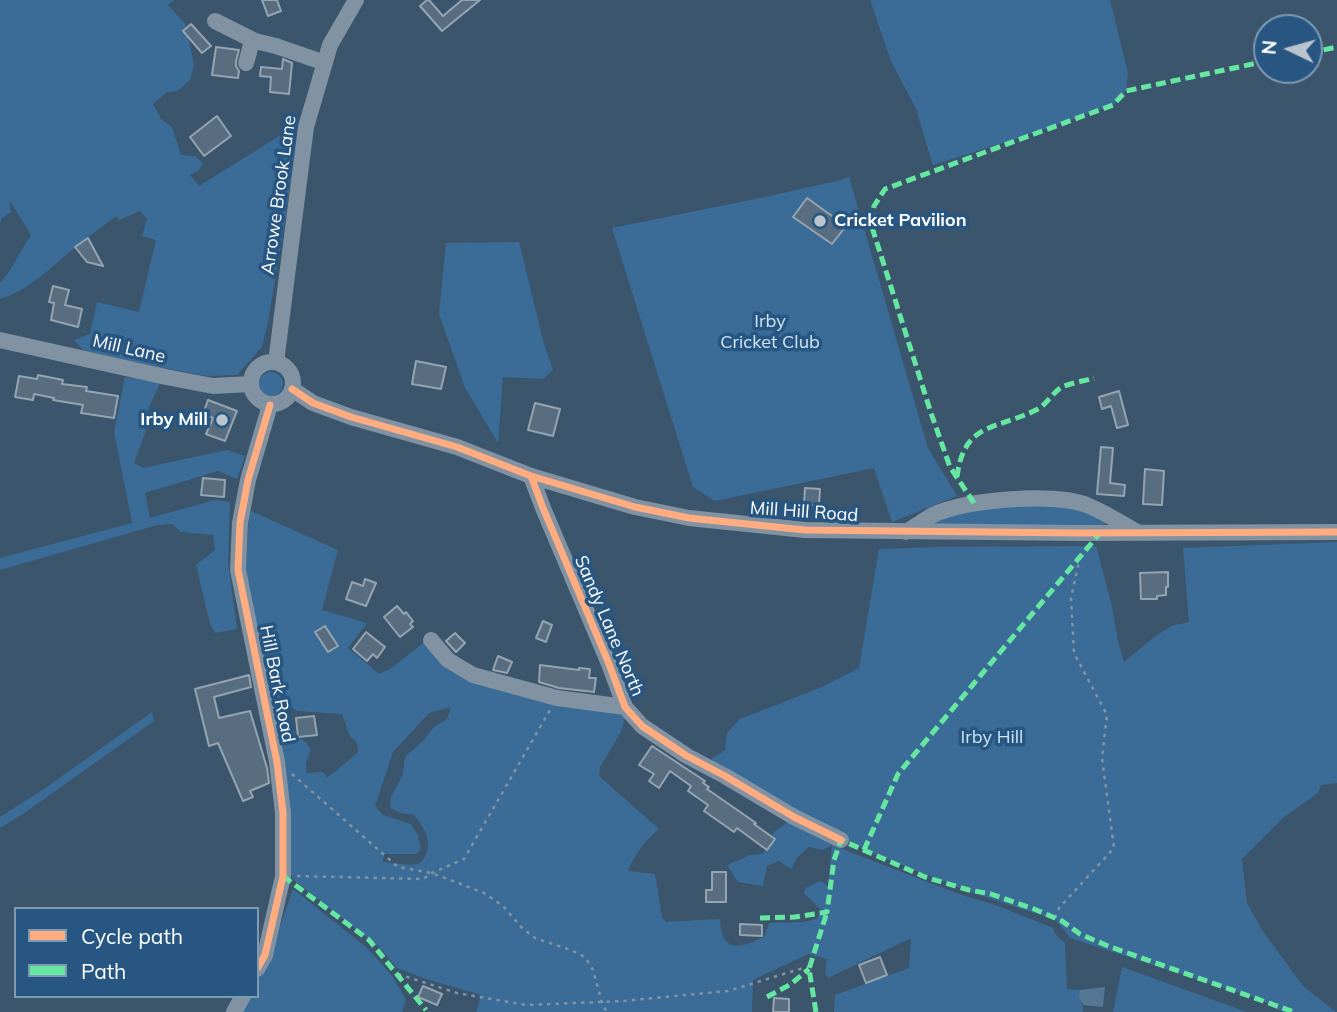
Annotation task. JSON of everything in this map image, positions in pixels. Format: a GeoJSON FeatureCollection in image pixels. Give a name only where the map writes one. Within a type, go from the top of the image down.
{"type":"FeatureCollection","features":[{"type":"Feature","properties":{"kind":"street","name":"Arrowe Brook Lane"},"geometry":{"type":"LineString","coordinates":[[276,362],[306,127],[330,46],[356,0]]}},
{"type":"Feature","properties":{"kind":"street"},"geometry":{"type":"LineString","coordinates":[[215,21],[255,41],[325,63]]}},
{"type":"Feature","properties":{"kind":"street"},"geometry":{"type":"LineString","coordinates":[[246,62],[251,45],[255,41]]}},
{"type":"Feature","properties":{"kind":"street","name":"Mill Lane"},"geometry":{"type":"LineString","coordinates":[[0,340],[212,386],[251,384]]}},
{"type":"Feature","properties":{"kind":"street"},"geometry":{"type":"LineString","coordinates":[[276,362],[288,370],[292,377],[292,389],[285,400],[270,405],[256,397],[251,384],[258,367],[276,362]]}},
{"type":"Feature","properties":{"kind":"street","name":"Mill Hill Road"},"geometry":{"type":"LineString","coordinates":[[292,389],[313,403],[351,417],[457,447],[531,476],[635,507],[689,517],[805,530],[1337,532]]}},
{"type":"Feature","properties":{"kind":"street","name":"Hill Bark Road"},"geometry":{"type":"LineString","coordinates":[[259,965],[265,954],[283,876],[283,813],[277,762],[239,570],[240,523],[248,481],[270,405]]}},
{"type":"Feature","properties":{"kind":"street","name":"Sandy Lane North"},"geometry":{"type":"LineString","coordinates":[[531,476],[625,707],[642,726],[687,756],[794,817],[841,840]]}},
{"type":"Feature","properties":{"kind":"street"},"geometry":{"type":"LineString","coordinates":[[906,532],[935,513],[974,503],[1054,498],[1087,505],[1140,533]]}},
{"type":"Feature","properties":{"kind":"street"},"geometry":{"type":"LineString","coordinates":[[431,640],[448,660],[473,675],[557,698],[625,707]]}},
{"type":"Feature","properties":{"kind":"path"},"geometry":{"type":"LineString","coordinates":[[1055,918],[1059,908],[1114,848],[1102,758],[1107,715],[1074,653],[1071,598],[1080,557]]}},
{"type":"Feature","properties":{"kind":"path"},"geometry":{"type":"LineString","coordinates":[[283,876],[423,879],[464,859],[557,698]]}},
{"type":"Feature","properties":{"kind":"path"},"geometry":{"type":"LineString","coordinates":[[277,762],[398,867],[432,873],[484,893],[503,906],[523,929],[535,938],[585,957],[593,970],[607,1012]]}},
{"type":"Feature","properties":{"kind":"path"},"geometry":{"type":"LineString","coordinates":[[398,974],[457,993],[526,1005],[623,1001],[728,991],[810,966]]}},
{"type":"Feature","properties":{"kind":"green space"},"geometry":{"type":"Polygon","coordinates":[[[0,0],[174,0],[168,5],[185,24],[194,64],[190,80],[177,91],[167,92],[153,104],[161,119],[172,127],[181,155],[195,156],[203,163],[198,171],[190,175],[199,186],[297,125],[286,215],[262,347],[237,375],[207,376],[143,364],[83,350],[74,340],[90,334],[97,302],[139,312],[156,240],[142,236],[147,219],[140,211],[119,220],[116,216],[29,285],[0,299],[0,283],[31,235],[10,201],[11,212],[2,218],[0,224],[0,0]]]}},
{"type":"Feature","properties":{"kind":"green space"},"geometry":{"type":"Polygon","coordinates":[[[870,0],[1110,0],[1128,73],[1126,91],[1113,105],[933,165],[916,109],[891,61],[870,0]]]}},
{"type":"Feature","properties":{"kind":"green space","name":"Irby Cricket Club"},"geometry":{"type":"Polygon","coordinates":[[[849,177],[928,448],[957,496],[892,522],[874,468],[715,501],[693,487],[612,228],[849,177]]]}},
{"type":"Feature","properties":{"kind":"green space"},"geometry":{"type":"Polygon","coordinates":[[[519,242],[553,370],[543,379],[503,377],[498,443],[465,388],[439,314],[446,243],[519,242]]]}},
{"type":"Feature","properties":{"kind":"green space"},"geometry":{"type":"Polygon","coordinates":[[[271,372],[280,375],[283,384],[280,393],[271,396],[262,393],[259,384],[262,375],[271,372]]]}},
{"type":"Feature","properties":{"kind":"green space"},"geometry":{"type":"Polygon","coordinates":[[[125,377],[160,383],[147,412],[145,433],[134,463],[143,468],[227,450],[245,456],[237,479],[218,471],[145,493],[150,518],[215,500],[230,502],[228,562],[237,629],[215,633],[210,623],[196,565],[215,550],[213,535],[181,532],[172,524],[157,525],[0,570],[0,558],[132,523],[114,432],[125,377]]]}},
{"type":"Feature","properties":{"kind":"green space"},"geometry":{"type":"Polygon","coordinates":[[[1048,504],[1090,512],[1106,522],[1103,527],[931,524],[953,514],[988,508],[1048,504]]]}},
{"type":"Feature","properties":{"kind":"green space"},"geometry":{"type":"Polygon","coordinates":[[[251,511],[338,550],[322,610],[367,623],[348,648],[379,674],[390,669],[427,640],[444,661],[626,715],[621,732],[600,767],[599,776],[659,829],[641,848],[628,871],[655,874],[662,917],[666,922],[720,919],[724,938],[728,943],[739,946],[764,937],[769,923],[817,919],[821,910],[804,893],[805,888],[821,881],[828,886],[832,845],[1053,928],[1055,934],[1065,943],[1067,989],[1080,990],[1083,1012],[834,1012],[835,995],[909,968],[911,938],[828,978],[825,972],[827,959],[808,954],[753,980],[752,1012],[476,1012],[481,995],[397,968],[378,946],[295,881],[290,873],[245,580],[251,511]],[[289,705],[284,708],[295,735],[307,743],[311,750],[306,763],[306,773],[323,772],[327,777],[358,752],[357,743],[350,736],[342,714],[297,711],[289,705]],[[451,707],[429,713],[393,752],[375,806],[383,815],[411,824],[418,835],[421,850],[416,854],[384,854],[383,862],[415,865],[425,857],[428,845],[424,829],[414,815],[390,808],[391,797],[403,774],[405,757],[434,727],[447,719],[451,707]]]}},
{"type":"Feature","properties":{"kind":"green space","name":"Irby Hill"},"geometry":{"type":"Polygon","coordinates":[[[1337,542],[1337,783],[1321,785],[1318,793],[1284,817],[1242,859],[1247,903],[1262,930],[1303,986],[1336,1012],[1283,1012],[1261,1000],[1070,938],[1056,920],[970,892],[870,852],[825,830],[737,779],[711,759],[725,750],[727,733],[740,719],[822,687],[859,668],[879,549],[1096,546],[1124,662],[1171,626],[1189,622],[1183,548],[1337,542]]]}},
{"type":"Feature","properties":{"kind":"green space"},"geometry":{"type":"Polygon","coordinates":[[[152,712],[154,721],[0,828],[0,817],[152,712]]]}},
{"type":"Feature","properties":{"kind":"green space"},"geometry":{"type":"Polygon","coordinates":[[[788,822],[832,845],[823,850],[808,847],[791,869],[779,861],[767,866],[763,886],[738,882],[727,865],[750,855],[763,854],[774,832],[788,822]]]}},
{"type":"Feature","properties":{"kind":"green space"},"geometry":{"type":"Polygon","coordinates":[[[293,889],[366,947],[393,977],[406,1000],[402,1012],[238,1012],[246,998],[259,998],[259,975],[269,958],[293,889]]]}},
{"type":"Feature","properties":{"kind":"green space"},"geometry":{"type":"Polygon","coordinates":[[[1122,967],[1247,1012],[1113,1012],[1122,967]]]}},
{"type":"Feature","properties":{"kind":"shaded area"},"geometry":{"type":"Polygon","coordinates":[[[1105,987],[1103,1007],[1083,1005],[1079,997],[1080,990],[1105,987]]]}},
{"type":"Feature","properties":{"kind":"building"},"geometry":{"type":"Polygon","coordinates":[[[262,0],[277,0],[281,11],[268,16],[262,0]]]}},
{"type":"Feature","properties":{"kind":"building"},"geometry":{"type":"Polygon","coordinates":[[[427,0],[443,16],[462,0],[480,0],[442,31],[420,6],[427,0]]]}},
{"type":"Feature","properties":{"kind":"building"},"geometry":{"type":"Polygon","coordinates":[[[191,24],[211,46],[202,53],[183,31],[191,24]]]}},
{"type":"Feature","properties":{"kind":"building"},"geometry":{"type":"Polygon","coordinates":[[[216,47],[239,50],[236,61],[238,78],[212,75],[216,47]]]}},
{"type":"Feature","properties":{"kind":"building"},"geometry":{"type":"Polygon","coordinates":[[[283,59],[292,63],[289,94],[270,92],[271,77],[260,76],[261,67],[282,69],[283,59]]]}},
{"type":"Feature","properties":{"kind":"building"},"geometry":{"type":"Polygon","coordinates":[[[217,116],[231,136],[204,156],[190,137],[217,116]]]}},
{"type":"Feature","properties":{"kind":"building","name":"Cricket Pavilion"},"geometry":{"type":"Polygon","coordinates":[[[807,198],[846,226],[832,244],[793,217],[807,198]]]}},
{"type":"Feature","properties":{"kind":"building"},"geometry":{"type":"Polygon","coordinates":[[[88,238],[103,266],[87,262],[75,247],[88,238]]]}},
{"type":"Feature","properties":{"kind":"building"},"geometry":{"type":"Polygon","coordinates":[[[53,286],[69,290],[65,305],[82,309],[78,327],[51,320],[54,303],[49,302],[53,286]]]}},
{"type":"Feature","properties":{"kind":"building"},"geometry":{"type":"Polygon","coordinates":[[[416,361],[446,367],[441,389],[412,384],[416,361]]]}},
{"type":"Feature","properties":{"kind":"building"},"geometry":{"type":"Polygon","coordinates":[[[38,375],[63,380],[62,384],[87,387],[86,391],[118,396],[114,418],[81,413],[83,405],[53,400],[54,398],[34,394],[33,400],[15,397],[19,376],[37,379],[38,375]]]}},
{"type":"Feature","properties":{"kind":"building"},"geometry":{"type":"Polygon","coordinates":[[[1119,391],[1128,425],[1117,428],[1111,406],[1102,409],[1099,397],[1119,391]]]}},
{"type":"Feature","properties":{"kind":"building","name":"Irby Mill"},"geometry":{"type":"Polygon","coordinates":[[[208,400],[237,411],[225,441],[206,434],[213,418],[203,414],[208,400]]]}},
{"type":"Feature","properties":{"kind":"building"},"geometry":{"type":"Polygon","coordinates":[[[535,403],[560,409],[553,436],[528,430],[535,403]]]}},
{"type":"Feature","properties":{"kind":"building"},"geometry":{"type":"Polygon","coordinates":[[[1101,447],[1113,448],[1110,483],[1125,485],[1124,496],[1097,494],[1101,447]]]}},
{"type":"Feature","properties":{"kind":"building"},"geometry":{"type":"Polygon","coordinates":[[[1145,469],[1164,471],[1162,505],[1143,504],[1145,469]]]}},
{"type":"Feature","properties":{"kind":"building"},"geometry":{"type":"Polygon","coordinates":[[[203,478],[225,480],[224,497],[201,495],[203,478]]]}},
{"type":"Feature","properties":{"kind":"building"},"geometry":{"type":"Polygon","coordinates":[[[805,488],[820,489],[819,506],[804,504],[805,488]]]}},
{"type":"Feature","properties":{"kind":"building"},"geometry":{"type":"Polygon","coordinates":[[[1168,572],[1166,595],[1157,596],[1157,599],[1141,599],[1140,573],[1168,572]]]}},
{"type":"Feature","properties":{"kind":"building"},"geometry":{"type":"Polygon","coordinates":[[[365,579],[376,583],[366,606],[346,599],[352,582],[363,586],[365,579]]]}},
{"type":"Feature","properties":{"kind":"building"},"geometry":{"type":"Polygon","coordinates":[[[397,606],[413,621],[410,624],[413,627],[400,637],[384,617],[397,606]]]}},
{"type":"Feature","properties":{"kind":"building"},"geometry":{"type":"Polygon","coordinates":[[[543,621],[552,625],[546,642],[536,638],[543,621]]]}},
{"type":"Feature","properties":{"kind":"building"},"geometry":{"type":"Polygon","coordinates":[[[325,626],[338,646],[328,652],[315,632],[325,626]]]}},
{"type":"Feature","properties":{"kind":"building"},"geometry":{"type":"Polygon","coordinates":[[[366,632],[385,647],[377,658],[373,654],[367,661],[353,649],[366,632]]]}},
{"type":"Feature","properties":{"kind":"building"},"geometry":{"type":"Polygon","coordinates":[[[455,633],[465,643],[456,652],[446,641],[455,633]]]}},
{"type":"Feature","properties":{"kind":"building"},"geometry":{"type":"Polygon","coordinates":[[[498,656],[512,662],[507,673],[493,670],[498,656]]]}},
{"type":"Feature","properties":{"kind":"building"},"geometry":{"type":"Polygon","coordinates":[[[540,665],[590,669],[589,678],[596,678],[594,692],[559,688],[539,682],[540,665]]]}},
{"type":"Feature","properties":{"kind":"building"},"geometry":{"type":"Polygon","coordinates":[[[249,675],[251,687],[214,697],[219,718],[250,711],[267,768],[269,783],[250,791],[253,797],[243,801],[218,743],[209,746],[195,689],[249,675]]]}},
{"type":"Feature","properties":{"kind":"building"},"geometry":{"type":"Polygon","coordinates":[[[314,716],[317,735],[298,737],[296,718],[314,716]]]}},
{"type":"Feature","properties":{"kind":"building"},"geometry":{"type":"Polygon","coordinates":[[[652,746],[705,781],[703,783],[709,787],[707,789],[775,839],[767,850],[737,828],[734,832],[704,811],[708,805],[688,791],[691,786],[670,771],[659,788],[649,781],[654,774],[639,765],[652,746]]]}},
{"type":"Feature","properties":{"kind":"building"},"geometry":{"type":"Polygon","coordinates":[[[712,872],[726,872],[726,902],[706,902],[706,890],[712,890],[712,872]]]}},
{"type":"Feature","properties":{"kind":"building"},"geometry":{"type":"Polygon","coordinates":[[[740,924],[762,925],[762,936],[740,935],[740,924]]]}},
{"type":"Feature","properties":{"kind":"building"},"geometry":{"type":"Polygon","coordinates":[[[880,957],[887,975],[866,983],[859,965],[880,957]]]}},
{"type":"Feature","properties":{"kind":"building"},"geometry":{"type":"Polygon","coordinates":[[[423,986],[442,994],[437,1005],[418,997],[423,986]]]}},
{"type":"Feature","properties":{"kind":"building"},"geometry":{"type":"Polygon","coordinates":[[[774,998],[789,999],[789,1012],[773,1012],[774,998]]]}},
{"type":"Feature","properties":{"kind":"marked path"},"geometry":{"type":"LineString","coordinates":[[1323,50],[1337,47]]}},
{"type":"Feature","properties":{"kind":"marked path"},"geometry":{"type":"LineString","coordinates":[[974,503],[950,467],[931,413],[871,224],[874,206],[885,189],[1113,105],[1126,91],[1253,64]]}},
{"type":"Feature","properties":{"kind":"marked path"},"geometry":{"type":"LineString","coordinates":[[957,477],[961,459],[975,436],[1038,409],[1062,387],[1094,378]]}},
{"type":"Feature","properties":{"kind":"marked path"},"geometry":{"type":"LineString","coordinates":[[864,850],[898,774],[1100,533]]}},
{"type":"Feature","properties":{"kind":"marked path"},"geometry":{"type":"LineString","coordinates":[[760,918],[795,917],[827,912],[834,860],[841,840],[925,877],[991,894],[1034,909],[1108,946],[1294,1012]]}},
{"type":"Feature","properties":{"kind":"marked path"},"geometry":{"type":"LineString","coordinates":[[283,876],[369,940],[426,1010]]}},
{"type":"Feature","properties":{"kind":"marked path"},"geometry":{"type":"LineString","coordinates":[[816,1012],[809,969],[827,912]]}},
{"type":"Feature","properties":{"kind":"marked path"},"geometry":{"type":"LineString","coordinates":[[767,997],[791,984],[809,969]]}},
{"type":"Feature","properties":{"kind":"cycle path"},"geometry":{"type":"LineString","coordinates":[[292,389],[313,403],[351,417],[457,447],[531,476],[635,507],[689,518],[805,530],[1337,532]]}},
{"type":"Feature","properties":{"kind":"cycle path"},"geometry":{"type":"LineString","coordinates":[[259,966],[265,955],[283,876],[283,813],[277,762],[238,570],[240,523],[248,480],[270,405]]}},
{"type":"Feature","properties":{"kind":"cycle path"},"geometry":{"type":"LineString","coordinates":[[531,476],[625,707],[642,726],[687,756],[794,817],[841,840]]}},
{"type":"Feature","properties":{"kind":"place","name":"Cricket Pavilion"},"geometry":{"type":"Point","coordinates":[820,221]}},
{"type":"Feature","properties":{"kind":"place","name":"Irby Mill"},"geometry":{"type":"Point","coordinates":[222,420]}}]}
